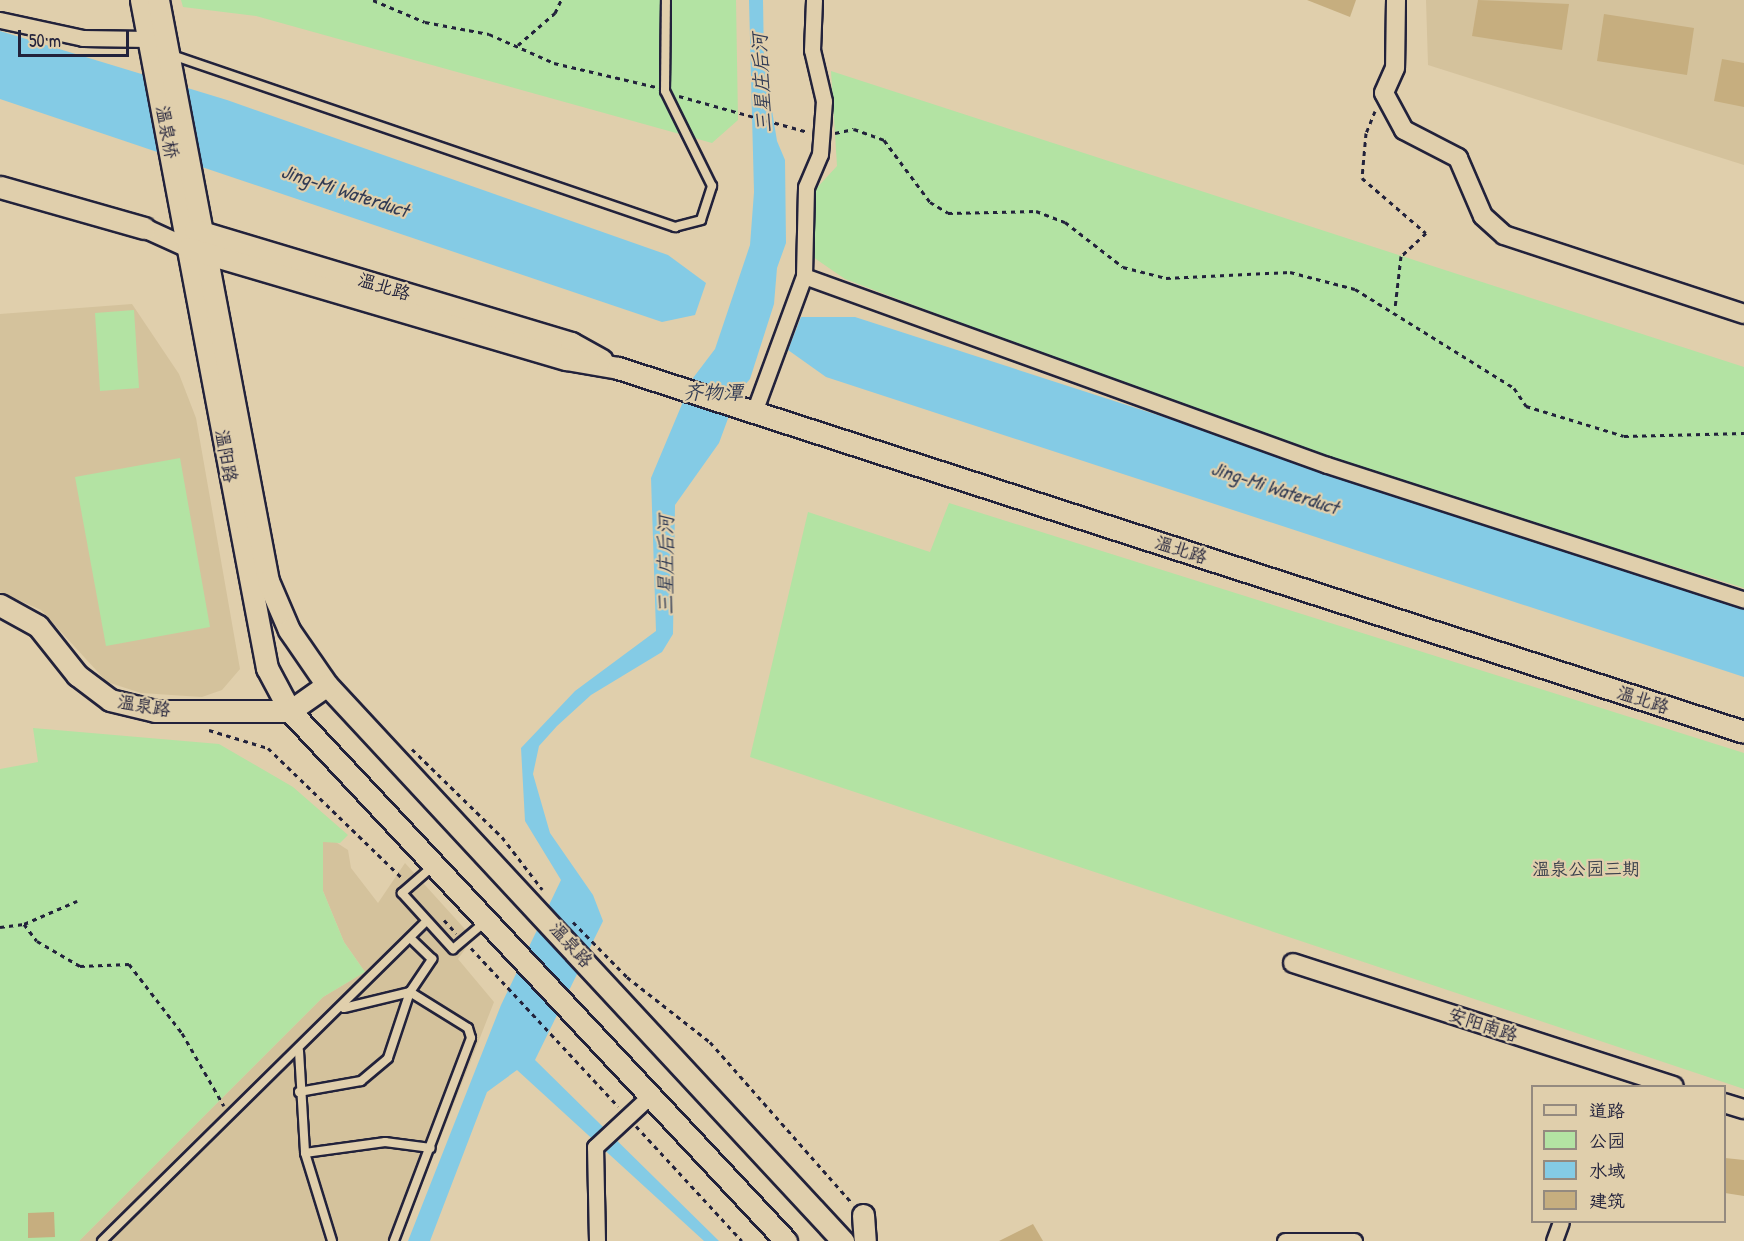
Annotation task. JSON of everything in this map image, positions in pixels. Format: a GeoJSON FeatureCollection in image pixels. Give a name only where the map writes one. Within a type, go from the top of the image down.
{"type":"FeatureCollection","features":[{"type":"Feature","properties":{"kind":"main road"},"geometry":{"type":"LineString","coordinates":[[141,0],[148,39],[165,65]]}},
{"type":"Feature","properties":{"kind":"main road"},"geometry":{"type":"LineString","coordinates":[[158,0],[165,65]]}},
{"type":"Feature","properties":{"kind":"main road","name":"温泉桥"},"geometry":{"type":"LineString","coordinates":[[165,65],[189,195]]}},
{"type":"Feature","properties":{"kind":"main road","name":"温北路"},"geometry":{"type":"LineString","coordinates":[[0,187],[144,228]]}},
{"type":"Feature","properties":{"kind":"main road","name":"温阳路"},"geometry":{"type":"LineString","coordinates":[[189,195],[185,227],[188,248],[256,636],[290,711]]}},
{"type":"Feature","properties":{"kind":"main road","name":"温阳路"},"geometry":{"type":"LineString","coordinates":[[189,195],[207,232],[268,581],[289,630],[327,685]]}},
{"type":"Feature","properties":{"kind":"main road","name":"温北路"},"geometry":{"type":"LineString","coordinates":[[185,227],[571,343],[618,368]]}},
{"type":"Feature","properties":{"kind":"main road","name":"温北路"},"geometry":{"type":"LineString","coordinates":[[188,248],[566,359],[618,368],[1744,732]]}},
{"type":"Feature","properties":{"kind":"main road","name":"温泉路"},"geometry":{"type":"LineString","coordinates":[[0,605],[38,626],[77,675],[110,700],[155,711],[290,711]]}},
{"type":"Feature","properties":{"kind":"main road"},"geometry":{"type":"LineString","coordinates":[[327,685],[290,711],[436,864],[486,921],[585,1023],[786,1241]]}},
{"type":"Feature","properties":{"kind":"main road","name":"温泉路"},"geometry":{"type":"LineString","coordinates":[[327,685],[527,896],[619,983],[843,1241]]}},
{"type":"Feature","properties":{"kind":"main road"},"geometry":{"type":"LineString","coordinates":[[863,1215],[865,1241]]}},
{"type":"Feature","properties":{"kind":"street"},"geometry":{"type":"LineString","coordinates":[[746,409],[804,276],[806,187],[823,136],[825,101],[812,50],[814,0]]}},
{"type":"Feature","properties":{"kind":"street"},"geometry":{"type":"LineString","coordinates":[[1396,0],[1395,68],[1384,93],[1404,130],[1458,158],[1483,216],[1504,234],[1744,314]]}},
{"type":"Feature","properties":{"kind":"street"},"geometry":{"type":"LineString","coordinates":[[0,20],[117,42],[148,39]]}},
{"type":"Feature","properties":{"kind":"street","name":"温北路"},"geometry":{"type":"LineString","coordinates":[[144,228],[185,227]]}},
{"type":"Feature","properties":{"kind":"street","name":"温北路"},"geometry":{"type":"LineString","coordinates":[[144,228],[188,248]]}},
{"type":"Feature","properties":{"kind":"street"},"geometry":{"type":"LineString","coordinates":[[804,276],[1327,465],[1744,600]]}},
{"type":"Feature","properties":{"kind":"street","name":"安阳南路"},"geometry":{"type":"LineString","coordinates":[[1293,963],[1671,1085]]}},
{"type":"Feature","properties":{"kind":"street"},"geometry":{"type":"LineString","coordinates":[[597,1241],[595,1147],[651,1095]]}},
{"type":"Feature","properties":{"kind":"street"},"geometry":{"type":"LineString","coordinates":[[1726,1103],[1744,1109]]}},
{"type":"Feature","properties":{"kind":"street"},"geometry":{"type":"LineString","coordinates":[[1554,1241],[1560,1223]]}},
{"type":"Feature","properties":{"kind":"street"},"geometry":{"type":"LineString","coordinates":[[1285,1241],[1354,1241]]}},
{"type":"Feature","properties":{"kind":"lane"},"geometry":{"type":"LineString","coordinates":[[165,65],[675,227],[701,220],[712,186],[665,91],[666,0]]}},
{"type":"Feature","properties":{"kind":"lane"},"geometry":{"type":"LineString","coordinates":[[436,864],[402,893],[426,922],[453,950],[486,921]]}},
{"type":"Feature","properties":{"kind":"lane"},"geometry":{"type":"LineString","coordinates":[[102,1241],[230,1115],[343,1009],[426,922]]}},
{"type":"Feature","properties":{"kind":"lane"},"geometry":{"type":"LineString","coordinates":[[299,1092],[361,1081],[388,1058],[410,993],[432,959],[411,939]]}},
{"type":"Feature","properties":{"kind":"lane"},"geometry":{"type":"LineString","coordinates":[[343,1009],[410,993],[468,1028],[471,1038],[394,1241]]}},
{"type":"Feature","properties":{"kind":"lane"},"geometry":{"type":"LineString","coordinates":[[299,1051],[299,1092],[305,1153],[332,1241]]}},
{"type":"Feature","properties":{"kind":"lane"},"geometry":{"type":"LineString","coordinates":[[305,1153],[385,1142],[431,1148]]}},
{"type":"Feature","properties":{"kind":"path"},"geometry":{"type":"LineString","coordinates":[[373,0],[425,22],[518,45],[554,63],[625,76],[665,91],[796,128]]}},
{"type":"Feature","properties":{"kind":"path"},"geometry":{"type":"LineString","coordinates":[[518,45],[561,0]]}},
{"type":"Feature","properties":{"kind":"path"},"geometry":{"type":"LineString","coordinates":[[1384,93],[1366,133],[1362,178],[1426,233],[1401,256],[1395,309]]}},
{"type":"Feature","properties":{"kind":"path"},"geometry":{"type":"LineString","coordinates":[[823,136],[854,129],[884,140],[930,202],[948,213],[1036,211],[1065,222],[1123,267],[1184,279],[1290,272],[1355,289],[1395,309],[1514,388],[1526,406],[1624,436],[1744,433]]}},
{"type":"Feature","properties":{"kind":"path"},"geometry":{"type":"LineString","coordinates":[[198,727],[268,748],[410,886]]}},
{"type":"Feature","properties":{"kind":"path"},"geometry":{"type":"LineString","coordinates":[[0,927],[24,924],[77,901]]}},
{"type":"Feature","properties":{"kind":"path"},"geometry":{"type":"LineString","coordinates":[[441,917],[742,1241]]}},
{"type":"Feature","properties":{"kind":"path"},"geometry":{"type":"LineString","coordinates":[[571,920],[619,983],[710,1042],[863,1215]]}},
{"type":"Feature","properties":{"kind":"path"},"geometry":{"type":"LineString","coordinates":[[24,924],[37,941],[80,966],[129,964],[182,1033],[230,1115]]}},
{"type":"Feature","properties":{"kind":"shaded area"},"geometry":{"type":"Polygon","coordinates":[[[1426,0],[1744,0],[1744,165],[1428,65],[1426,0]]]}},
{"type":"Feature","properties":{"kind":"shaded area"},"geometry":{"type":"Polygon","coordinates":[[[132,304],[179,374],[196,418],[240,669],[222,690],[202,697],[141,693],[107,682],[41,610],[0,592],[0,314],[132,304]]]}},
{"type":"Feature","properties":{"kind":"shaded area"},"geometry":{"type":"Polygon","coordinates":[[[331,839],[348,850],[351,868],[378,903],[405,863],[473,938],[458,959],[494,1002],[400,1241],[79,1241],[323,997],[365,972],[344,942],[323,891],[323,842],[331,839]]]}},
{"type":"Feature","properties":{"kind":"green space"},"geometry":{"type":"Polygon","coordinates":[[[181,0],[736,0],[738,120],[712,143],[256,16],[183,7],[181,0]]]}},
{"type":"Feature","properties":{"kind":"green space"},"geometry":{"type":"Polygon","coordinates":[[[831,71],[1744,367],[1744,588],[1271,441],[845,279],[810,255],[812,193],[837,166],[831,71]]]}},
{"type":"Feature","properties":{"kind":"green space"},"geometry":{"type":"Polygon","coordinates":[[[134,310],[139,388],[100,391],[95,313],[134,310]]]}},
{"type":"Feature","properties":{"kind":"green space"},"geometry":{"type":"Polygon","coordinates":[[[180,458],[210,627],[106,646],[75,477],[180,458]]]}},
{"type":"Feature","properties":{"kind":"green space","name":"温泉公园三期"},"geometry":{"type":"Polygon","coordinates":[[[949,503],[1744,753],[1744,1089],[750,757],[808,512],[930,552],[949,503]]]}},
{"type":"Feature","properties":{"kind":"green space"},"geometry":{"type":"Polygon","coordinates":[[[33,728],[219,744],[293,787],[348,835],[340,843],[323,842],[323,891],[344,942],[365,972],[323,997],[79,1241],[0,1241],[0,769],[38,762],[33,728]]]}},
{"type":"Feature","properties":{"kind":"water"},"geometry":{"type":"Polygon","coordinates":[[[749,0],[763,0],[764,61],[777,141],[785,160],[786,243],[777,268],[774,304],[750,379],[737,394],[719,443],[675,505],[673,634],[662,652],[591,695],[557,726],[539,746],[533,774],[550,833],[593,895],[603,921],[535,1060],[719,1241],[704,1241],[517,1070],[487,1092],[430,1241],[408,1241],[501,1005],[561,880],[525,821],[521,748],[575,691],[656,631],[651,478],[693,378],[715,349],[750,245],[754,192],[749,0]]]}},
{"type":"Feature","properties":{"kind":"water","name":"Jing-Mi Waterduct"},"geometry":{"type":"Polygon","coordinates":[[[0,31],[227,100],[668,255],[706,283],[695,315],[662,322],[0,99],[0,31]]]}},
{"type":"Feature","properties":{"kind":"water","name":"Jing-Mi Waterduct"},"geometry":{"type":"Polygon","coordinates":[[[801,317],[855,317],[1744,605],[1744,677],[826,377],[788,350],[801,317]]]}},
{"type":"Feature","properties":{"kind":"building"},"geometry":{"type":"Polygon","coordinates":[[[1307,0],[1356,0],[1350,17],[1307,0]]]}},
{"type":"Feature","properties":{"kind":"building"},"geometry":{"type":"Polygon","coordinates":[[[1478,0],[1569,4],[1562,50],[1472,36],[1478,0]]]}},
{"type":"Feature","properties":{"kind":"building"},"geometry":{"type":"Polygon","coordinates":[[[1604,14],[1694,28],[1687,75],[1597,61],[1604,14]]]}},
{"type":"Feature","properties":{"kind":"building"},"geometry":{"type":"Polygon","coordinates":[[[1722,59],[1744,63],[1744,107],[1714,101],[1722,59]]]}},
{"type":"Feature","properties":{"kind":"building"},"geometry":{"type":"Polygon","coordinates":[[[1726,1158],[1744,1160],[1744,1196],[1726,1193],[1726,1158]]]}},
{"type":"Feature","properties":{"kind":"building"},"geometry":{"type":"Polygon","coordinates":[[[54,1212],[55,1237],[28,1238],[28,1213],[54,1212]]]}},
{"type":"Feature","properties":{"kind":"building"},"geometry":{"type":"Polygon","coordinates":[[[1033,1224],[1043,1241],[999,1241],[1033,1224]]]}},
{"type":"Feature","properties":{"kind":"water label","name":"三星庄后河"},"geometry":{"type":"Point","coordinates":[761,83]}},
{"type":"Feature","properties":{"kind":"water label","name":"齐物潭"},"geometry":{"type":"Point","coordinates":[713,391]}},
{"type":"Feature","properties":{"kind":"water label","name":"三星庄后河"},"geometry":{"type":"Point","coordinates":[665,565]}}]}
